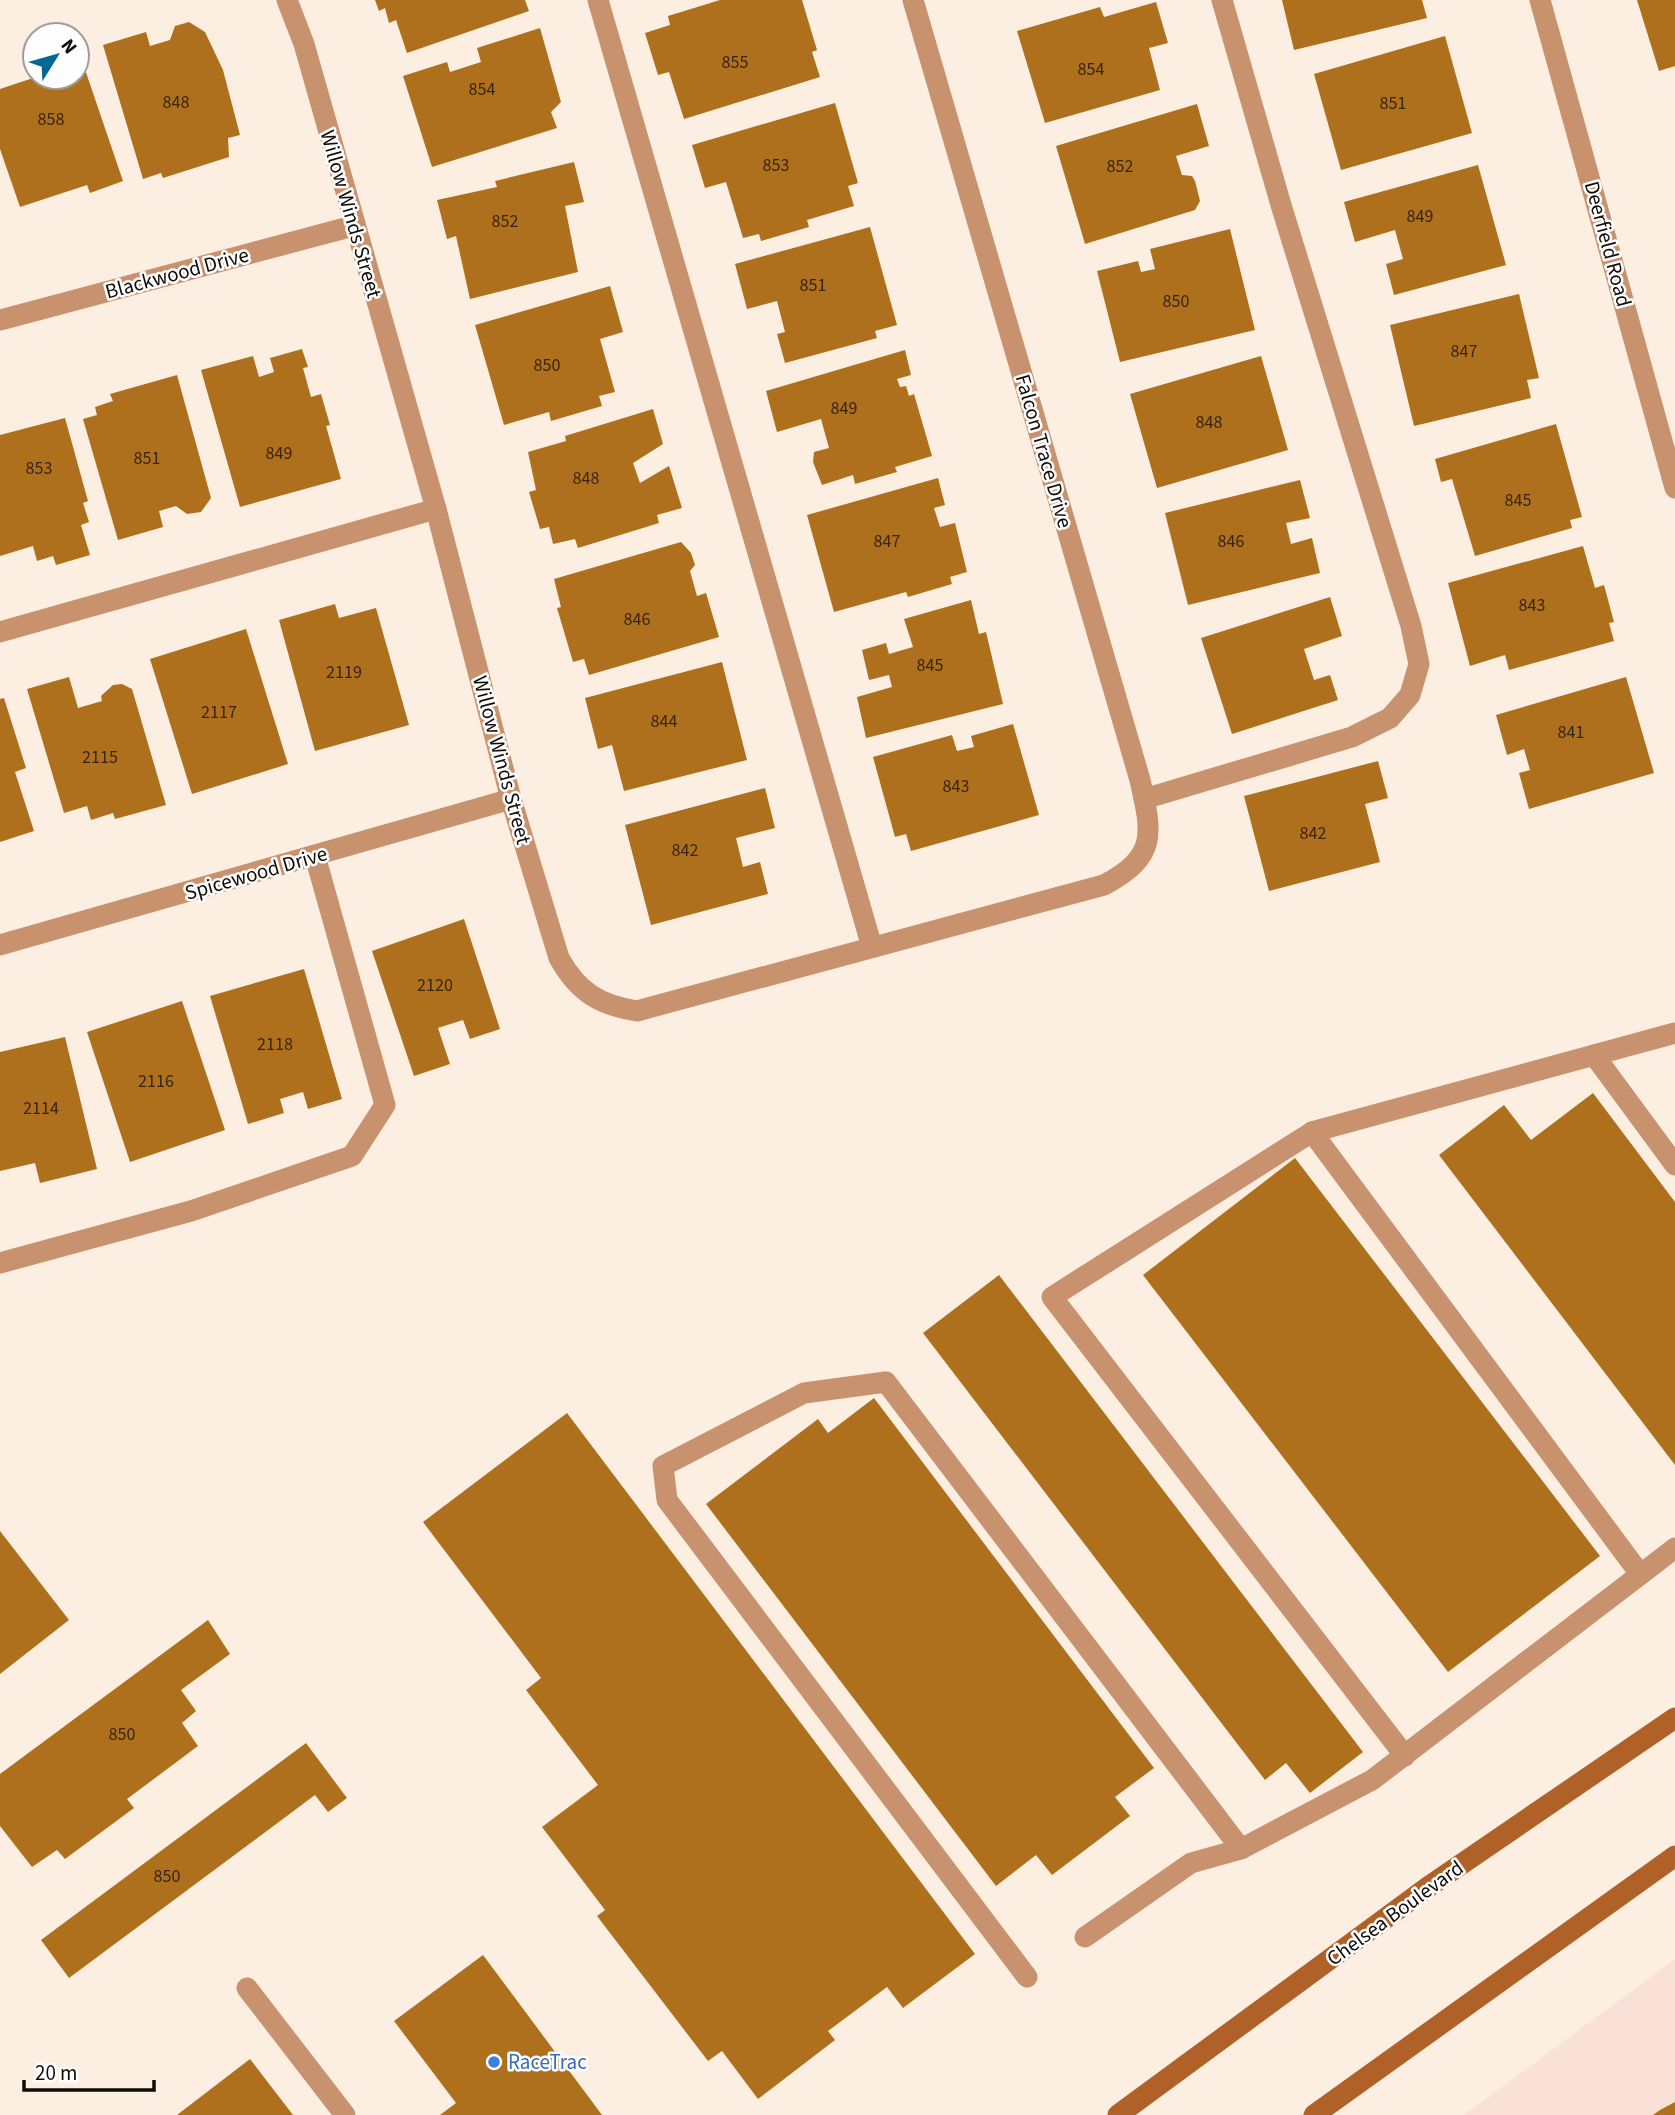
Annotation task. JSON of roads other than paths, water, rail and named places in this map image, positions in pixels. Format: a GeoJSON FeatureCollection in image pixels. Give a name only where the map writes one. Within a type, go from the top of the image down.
{"type":"FeatureCollection","features":[{"type":"Feature","properties":{"kind":"main road","name":"Chelsea Boulevard"},"geometry":{"type":"LineString","coordinates":[[1118,2115],[1428,1887],[1675,1718]]}},
{"type":"Feature","properties":{"kind":"main road"},"geometry":{"type":"LineString","coordinates":[[1314,2115],[1675,1856]]}},
{"type":"Feature","properties":{"kind":"street","name":"Willow Winds Street"},"geometry":{"type":"LineString","coordinates":[[287,0],[304,44],[353,226],[436,509],[511,799],[559,958],[571,980],[590,997],[613,1007],[637,1012],[1104,885]]}},
{"type":"Feature","properties":{"kind":"street"},"geometry":{"type":"LineString","coordinates":[[598,0],[872,947]]}},
{"type":"Feature","properties":{"kind":"street","name":"Falcon Trace Drive"},"geometry":{"type":"LineString","coordinates":[[913,0],[1144,799],[1150,834],[1140,861],[1104,885]]}},
{"type":"Feature","properties":{"kind":"street"},"geometry":{"type":"LineString","coordinates":[[1144,799],[1352,737],[1390,718],[1410,695],[1419,664],[1411,626],[1281,205],[1222,0]]}},
{"type":"Feature","properties":{"kind":"street","name":"Deerfield Road"},"geometry":{"type":"LineString","coordinates":[[1541,0],[1675,488]]}},
{"type":"Feature","properties":{"kind":"street","name":"Blackwood Drive"},"geometry":{"type":"LineString","coordinates":[[0,320],[353,226]]}},
{"type":"Feature","properties":{"kind":"street"},"geometry":{"type":"LineString","coordinates":[[0,632],[436,509]]}},
{"type":"Feature","properties":{"kind":"street","name":"Spicewood Drive"},"geometry":{"type":"LineString","coordinates":[[0,945],[511,799]]}},
{"type":"Feature","properties":{"kind":"street"},"geometry":{"type":"LineString","coordinates":[[0,1263],[191,1211],[352,1156],[386,1105],[315,856]]}},
{"type":"Feature","properties":{"kind":"street"},"geometry":{"type":"LineString","coordinates":[[1405,1756],[1052,1297],[1311,1132],[1675,1033]]}},
{"type":"Feature","properties":{"kind":"street"},"geometry":{"type":"LineString","coordinates":[[1594,1055],[1675,1165]]}},
{"type":"Feature","properties":{"kind":"street"},"geometry":{"type":"LineString","coordinates":[[1311,1132],[1640,1574]]}},
{"type":"Feature","properties":{"kind":"street"},"geometry":{"type":"LineString","coordinates":[[1027,1977],[667,1500],[663,1466],[804,1393],[886,1382],[1241,1849]]}},
{"type":"Feature","properties":{"kind":"street"},"geometry":{"type":"LineString","coordinates":[[1085,1937],[1191,1863],[1241,1849],[1372,1780],[1675,1548]]}},
{"type":"Feature","properties":{"kind":"street"},"geometry":{"type":"LineString","coordinates":[[247,1988],[345,2115]]}},
{"type":"Feature","properties":{"kind":"place","name":"RaceTrac"},"geometry":{"type":"Point","coordinates":[494,2062]}}]}
